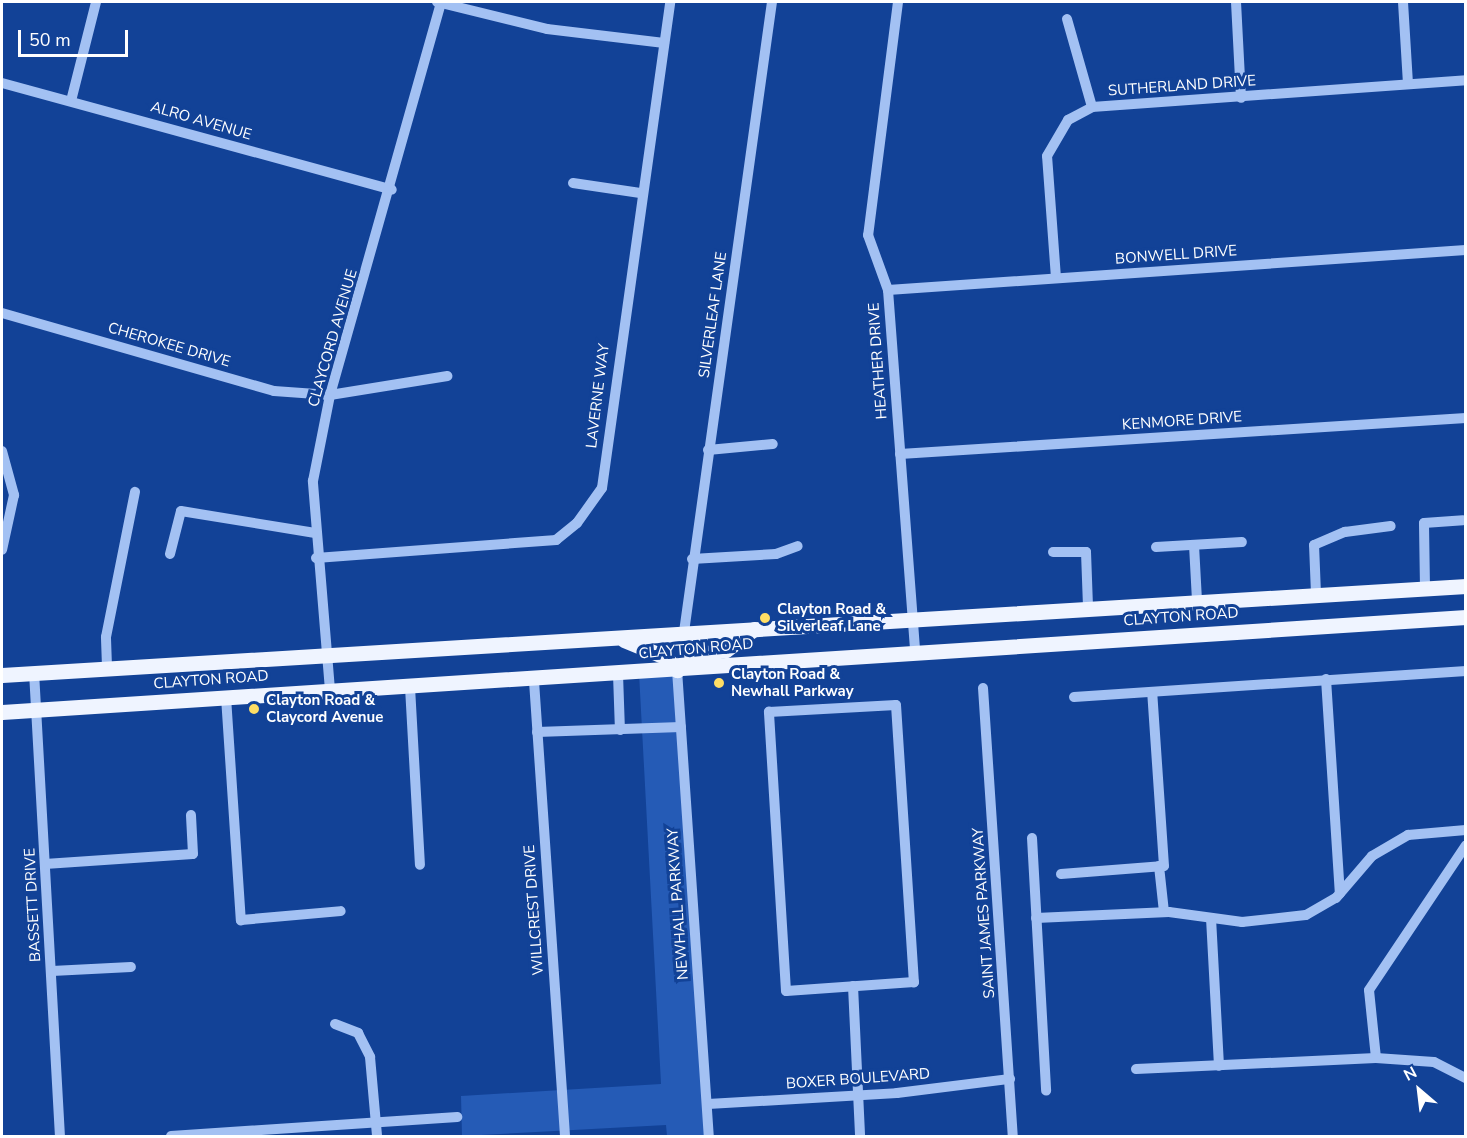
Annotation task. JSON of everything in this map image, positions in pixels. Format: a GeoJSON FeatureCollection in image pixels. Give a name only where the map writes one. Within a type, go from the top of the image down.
{"type":"FeatureCollection","features":[{"type":"Feature","properties":{"kind":"main road","name":"CLAYTON ROAD"},"geometry":{"type":"LineString","coordinates":[[2,675],[327,653],[616,639],[912,618],[1466,586]]}},
{"type":"Feature","properties":{"kind":"main road","name":"CLAYTON ROAD"},"geometry":{"type":"LineString","coordinates":[[2,712],[330,690],[534,681],[915,651],[1466,617]]}},
{"type":"Feature","properties":{"kind":"main road"},"geometry":{"type":"LineString","coordinates":[[616,639],[665,657],[677,670],[686,656],[726,650],[758,628]]}},
{"type":"Feature","properties":{"kind":"street"},"geometry":{"type":"LineString","coordinates":[[71,101],[96,2]]}},
{"type":"Feature","properties":{"kind":"street"},"geometry":{"type":"LineString","coordinates":[[440,2],[547,29],[664,43]]}},
{"type":"Feature","properties":{"kind":"street","name":"CLAYCORD AVENUE"},"geometry":{"type":"LineString","coordinates":[[330,690],[316,558],[313,481],[330,395],[392,190],[440,2]]}},
{"type":"Feature","properties":{"kind":"street","name":"LAVERNE WAY"},"geometry":{"type":"LineString","coordinates":[[316,558],[556,540],[577,523],[602,488],[640,193],[670,2]]}},
{"type":"Feature","properties":{"kind":"street","name":"SILVERLEAF LANE"},"geometry":{"type":"LineString","coordinates":[[684,633],[692,560],[772,2]]}},
{"type":"Feature","properties":{"kind":"street","name":"HEATHER DRIVE"},"geometry":{"type":"LineString","coordinates":[[898,2],[868,236],[888,290],[915,651]]}},
{"type":"Feature","properties":{"kind":"street"},"geometry":{"type":"LineString","coordinates":[[1236,2],[1241,98]]}},
{"type":"Feature","properties":{"kind":"street"},"geometry":{"type":"LineString","coordinates":[[1403,2],[1408,84]]}},
{"type":"Feature","properties":{"kind":"street"},"geometry":{"type":"LineString","coordinates":[[1067,19],[1092,107]]}},
{"type":"Feature","properties":{"kind":"street","name":"SUTHERLAND DRIVE"},"geometry":{"type":"LineString","coordinates":[[1056,278],[1047,156],[1068,120],[1092,107],[1466,80]]}},
{"type":"Feature","properties":{"kind":"street","name":"ALRO AVENUE"},"geometry":{"type":"LineString","coordinates":[[2,83],[392,190]]}},
{"type":"Feature","properties":{"kind":"street"},"geometry":{"type":"LineString","coordinates":[[573,183],[640,193]]}},
{"type":"Feature","properties":{"kind":"street","name":"BONWELL DRIVE"},"geometry":{"type":"LineString","coordinates":[[888,290],[1466,250]]}},
{"type":"Feature","properties":{"kind":"street","name":"CHEROKEE DRIVE"},"geometry":{"type":"LineString","coordinates":[[2,313],[274,391],[330,395],[447,376]]}},
{"type":"Feature","properties":{"kind":"street","name":"KENMORE DRIVE"},"geometry":{"type":"LineString","coordinates":[[900,454],[1466,418]]}},
{"type":"Feature","properties":{"kind":"street"},"geometry":{"type":"LineString","coordinates":[[708,450],[773,444]]}},
{"type":"Feature","properties":{"kind":"street"},"geometry":{"type":"LineString","coordinates":[[2,451],[14,495],[2,550]]}},
{"type":"Feature","properties":{"kind":"street"},"geometry":{"type":"LineString","coordinates":[[107,667],[106,637],[135,492]]}},
{"type":"Feature","properties":{"kind":"street"},"geometry":{"type":"LineString","coordinates":[[170,554],[181,511],[315,533]]}},
{"type":"Feature","properties":{"kind":"street"},"geometry":{"type":"LineString","coordinates":[[1425,588],[1424,523],[1463,520]]}},
{"type":"Feature","properties":{"kind":"street"},"geometry":{"type":"LineString","coordinates":[[1316,594],[1314,545],[1345,531],[1391,526]]}},
{"type":"Feature","properties":{"kind":"street"},"geometry":{"type":"LineString","coordinates":[[1156,547],[1242,542]]}},
{"type":"Feature","properties":{"kind":"street"},"geometry":{"type":"LineString","coordinates":[[1194,545],[1197,601]]}},
{"type":"Feature","properties":{"kind":"street"},"geometry":{"type":"LineString","coordinates":[[692,560],[776,554],[798,546]]}},
{"type":"Feature","properties":{"kind":"street"},"geometry":{"type":"LineString","coordinates":[[1053,552],[1086,552],[1088,608]]}},
{"type":"Feature","properties":{"kind":"street","name":"NEWHALL PARKWAY"},"geometry":{"type":"LineString","coordinates":[[677,670],[709,1137]]}},
{"type":"Feature","properties":{"kind":"street"},"geometry":{"type":"LineString","coordinates":[[1074,697],[1466,671]]}},
{"type":"Feature","properties":{"kind":"street","name":"BASSETT DRIVE"},"geometry":{"type":"LineString","coordinates":[[34,672],[60,1137]]}},
{"type":"Feature","properties":{"kind":"street"},"geometry":{"type":"LineString","coordinates":[[618,675],[620,729]]}},
{"type":"Feature","properties":{"kind":"street"},"geometry":{"type":"LineString","coordinates":[[1326,680],[1340,894]]}},
{"type":"Feature","properties":{"kind":"street","name":"WILLCREST DRIVE"},"geometry":{"type":"LineString","coordinates":[[534,681],[564,1137]]}},
{"type":"Feature","properties":{"kind":"street"},"geometry":{"type":"LineString","coordinates":[[410,687],[420,865]]}},
{"type":"Feature","properties":{"kind":"street","name":"SAINT JAMES PARKWAY"},"geometry":{"type":"LineString","coordinates":[[983,688],[1013,1137]]}},
{"type":"Feature","properties":{"kind":"street"},"geometry":{"type":"LineString","coordinates":[[1061,874],[1164,866],[1152,692]]}},
{"type":"Feature","properties":{"kind":"street"},"geometry":{"type":"LineString","coordinates":[[226,697],[241,920],[341,911]]}},
{"type":"Feature","properties":{"kind":"street"},"geometry":{"type":"LineString","coordinates":[[896,705],[914,982],[853,986],[786,991],[770,712],[896,705]]}},
{"type":"Feature","properties":{"kind":"street"},"geometry":{"type":"LineString","coordinates":[[537,732],[681,727]]}},
{"type":"Feature","properties":{"kind":"street"},"geometry":{"type":"LineString","coordinates":[[45,864],[193,854],[191,815]]}},
{"type":"Feature","properties":{"kind":"street"},"geometry":{"type":"LineString","coordinates":[[1036,918],[1164,912],[1211,918],[1280,920],[1306,915],[1340,894],[1372,856],[1408,835],[1466,830]]}},
{"type":"Feature","properties":{"kind":"street"},"geometry":{"type":"LineString","coordinates":[[1032,838],[1046,1091]]}},
{"type":"Feature","properties":{"kind":"street"},"geometry":{"type":"LineString","coordinates":[[1376,1058],[1370,990],[1466,845]]}},
{"type":"Feature","properties":{"kind":"street"},"geometry":{"type":"LineString","coordinates":[[1159,866],[1164,912]]}},
{"type":"Feature","properties":{"kind":"street"},"geometry":{"type":"LineString","coordinates":[[1211,918],[1219,1066]]}},
{"type":"Feature","properties":{"kind":"street"},"geometry":{"type":"LineString","coordinates":[[52,971],[131,967]]}},
{"type":"Feature","properties":{"kind":"street"},"geometry":{"type":"LineString","coordinates":[[853,986],[860,1137]]}},
{"type":"Feature","properties":{"kind":"street"},"geometry":{"type":"LineString","coordinates":[[335,1024],[358,1033],[370,1057],[377,1137]]}},
{"type":"Feature","properties":{"kind":"street"},"geometry":{"type":"LineString","coordinates":[[1136,1069],[1376,1058],[1434,1062],[1466,1078]]}},
{"type":"Feature","properties":{"kind":"street","name":"BOXER BOULEVARD"},"geometry":{"type":"LineString","coordinates":[[708,1104],[858,1096],[1010,1079]]}},
{"type":"Feature","properties":{"kind":"street"},"geometry":{"type":"LineString","coordinates":[[171,1137],[457,1117]]}},
{"type":"Feature","properties":{"kind":"shaded area"},"geometry":{"type":"Polygon","coordinates":[[[677,670],[709,1136],[667,1136],[666,1125],[462,1136],[461,1096],[661,1084],[639,673],[677,670]]]}},
{"type":"Feature","properties":{"kind":"place","name":"Clayton Road & Silverleaf Lane"},"geometry":{"type":"Point","coordinates":[765,618]}},
{"type":"Feature","properties":{"kind":"place","name":"Clayton Road & Newhall Parkway"},"geometry":{"type":"Point","coordinates":[719,683]}},
{"type":"Feature","properties":{"kind":"place","name":"Clayton Road & Claycord Avenue"},"geometry":{"type":"Point","coordinates":[254,709]}}]}
